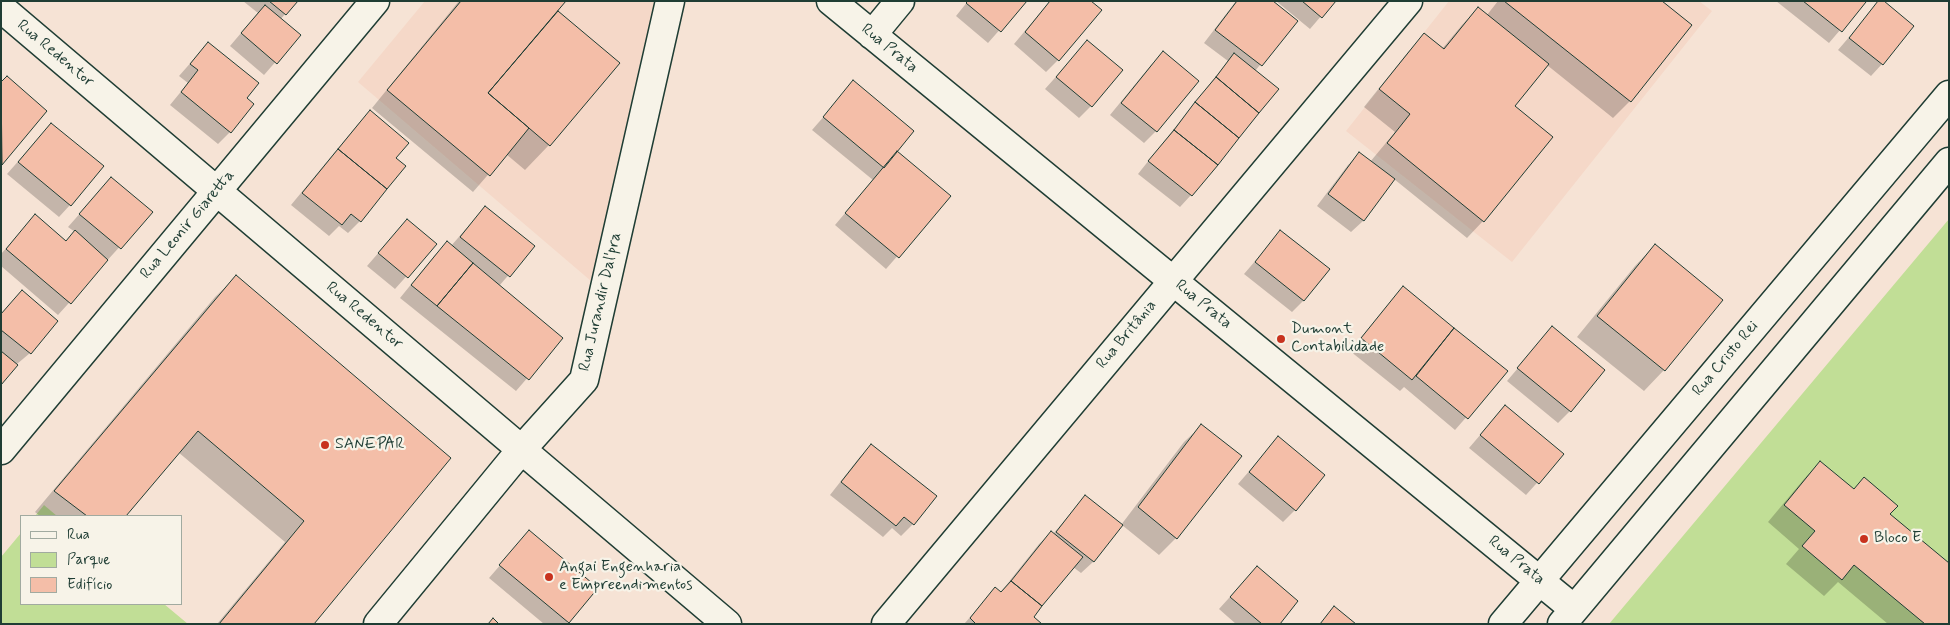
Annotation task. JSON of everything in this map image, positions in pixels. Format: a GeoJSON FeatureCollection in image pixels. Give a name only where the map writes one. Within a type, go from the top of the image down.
{"type":"FeatureCollection","features":[{"type":"Feature","properties":{"kind":"street","name":"Rua Leonir Giaretta"},"geometry":{"type":"LineString","coordinates":[[1,450],[375,1]]}},
{"type":"Feature","properties":{"kind":"street","name":"Rua Jurandir Dal'pra"},"geometry":{"type":"LineString","coordinates":[[378,624],[521,450],[584,380],[670,1]]}},
{"type":"Feature","properties":{"kind":"street","name":"Rua Prata"},"geometry":{"type":"LineString","coordinates":[[831,1],[1539,580],[1568,616]]}},
{"type":"Feature","properties":{"kind":"street"},"geometry":{"type":"LineString","coordinates":[[872,35],[900,1]]}},
{"type":"Feature","properties":{"kind":"street","name":"Rua Britânia"},"geometry":{"type":"LineString","coordinates":[[886,624],[1408,1]]}},
{"type":"Feature","properties":{"kind":"street","name":"Rua Redentor"},"geometry":{"type":"LineString","coordinates":[[1,8],[727,624]]}},
{"type":"Feature","properties":{"kind":"street","name":"Rua Cristo Rei"},"geometry":{"type":"LineString","coordinates":[[1503,624],[1949,95]]}},
{"type":"Feature","properties":{"kind":"street"},"geometry":{"type":"LineString","coordinates":[[1568,616],[1949,162]]}},
{"type":"Feature","properties":{"kind":"shaded area"},"geometry":{"type":"Polygon","coordinates":[[[425,1],[655,1],[591,281],[358,82],[425,1]]]}},
{"type":"Feature","properties":{"kind":"shaded area"},"geometry":{"type":"Polygon","coordinates":[[[1449,1],[1699,1],[1712,11],[1512,262],[1346,131],[1449,1]]]}},
{"type":"Feature","properties":{"kind":"green space"},"geometry":{"type":"Polygon","coordinates":[[[1949,219],[1949,624],[1609,624],[1949,219]]]}},
{"type":"Feature","properties":{"kind":"green space"},"geometry":{"type":"Polygon","coordinates":[[[44,505],[56,515],[36,515],[44,505]]]}},
{"type":"Feature","properties":{"kind":"green space"},"geometry":{"type":"Polygon","coordinates":[[[20,534],[20,605],[165,605],[188,624],[1,624],[1,557],[20,534]]]}},
{"type":"Feature","properties":{"kind":"building"},"geometry":{"type":"Polygon","coordinates":[[[269,1],[298,1],[286,15],[269,1]]]}},
{"type":"Feature","properties":{"kind":"building"},"geometry":{"type":"Polygon","coordinates":[[[461,1],[566,1],[488,93],[529,128],[490,176],[387,90],[461,1]]]}},
{"type":"Feature","properties":{"kind":"building"},"geometry":{"type":"Polygon","coordinates":[[[968,1],[1027,1],[1001,32],[966,3],[968,1]]]}},
{"type":"Feature","properties":{"kind":"building"},"geometry":{"type":"Polygon","coordinates":[[[1050,1],[1091,1],[1102,10],[1059,61],[1025,32],[1050,1]]]}},
{"type":"Feature","properties":{"kind":"building"},"geometry":{"type":"Polygon","coordinates":[[[1237,1],[1273,1],[1298,21],[1262,66],[1215,30],[1237,1]]]}},
{"type":"Feature","properties":{"kind":"building"},"geometry":{"type":"Polygon","coordinates":[[[1302,1],[1336,1],[1322,18],[1302,1]]]}},
{"type":"Feature","properties":{"kind":"building"},"geometry":{"type":"Polygon","coordinates":[[[1504,1],[1662,1],[1692,25],[1631,102],[1504,1]]]}},
{"type":"Feature","properties":{"kind":"building"},"geometry":{"type":"Polygon","coordinates":[[[1803,1],[1865,1],[1866,2],[1842,32],[1803,1]]]}},
{"type":"Feature","properties":{"kind":"building"},"geometry":{"type":"Polygon","coordinates":[[[1878,1],[1884,1],[1914,26],[1883,65],[1849,38],[1878,1]]]}},
{"type":"Feature","properties":{"kind":"building"},"geometry":{"type":"Polygon","coordinates":[[[265,5],[301,35],[277,64],[241,33],[265,5]]]}},
{"type":"Feature","properties":{"kind":"building"},"geometry":{"type":"Polygon","coordinates":[[[1478,7],[1549,64],[1515,106],[1553,137],[1484,222],[1387,143],[1410,114],[1379,89],[1424,33],[1444,49],[1478,7]]]}},
{"type":"Feature","properties":{"kind":"building"},"geometry":{"type":"Polygon","coordinates":[[[558,11],[620,63],[550,146],[488,93],[558,11]]]}},
{"type":"Feature","properties":{"kind":"building"},"geometry":{"type":"Polygon","coordinates":[[[1087,40],[1123,70],[1092,107],[1056,77],[1087,40]]]}},
{"type":"Feature","properties":{"kind":"building"},"geometry":{"type":"Polygon","coordinates":[[[208,42],[259,83],[247,98],[254,104],[231,133],[181,92],[198,70],[190,64],[208,42]]]}},
{"type":"Feature","properties":{"kind":"building"},"geometry":{"type":"Polygon","coordinates":[[[1163,51],[1199,81],[1157,132],[1121,103],[1163,51]]]}},
{"type":"Feature","properties":{"kind":"building"},"geometry":{"type":"Polygon","coordinates":[[[1234,53],[1279,89],[1259,113],[1216,77],[1234,53]]]}},
{"type":"Feature","properties":{"kind":"building"},"geometry":{"type":"Polygon","coordinates":[[[7,76],[47,111],[2,165],[1,82],[7,76]]]}},
{"type":"Feature","properties":{"kind":"building"},"geometry":{"type":"Polygon","coordinates":[[[1216,77],[1259,113],[1239,138],[1195,102],[1216,77]]]}},
{"type":"Feature","properties":{"kind":"building"},"geometry":{"type":"Polygon","coordinates":[[[853,80],[914,131],[884,168],[823,117],[853,80]]]}},
{"type":"Feature","properties":{"kind":"building"},"geometry":{"type":"Polygon","coordinates":[[[1195,102],[1239,138],[1218,165],[1174,130],[1195,102]]]}},
{"type":"Feature","properties":{"kind":"building"},"geometry":{"type":"Polygon","coordinates":[[[370,110],[409,143],[396,158],[406,166],[387,189],[338,149],[370,110]]]}},
{"type":"Feature","properties":{"kind":"building"},"geometry":{"type":"Polygon","coordinates":[[[51,123],[104,166],[71,206],[18,162],[51,123]]]}},
{"type":"Feature","properties":{"kind":"building"},"geometry":{"type":"Polygon","coordinates":[[[1174,130],[1218,165],[1192,196],[1148,161],[1174,130]]]}},
{"type":"Feature","properties":{"kind":"building"},"geometry":{"type":"Polygon","coordinates":[[[338,149],[387,189],[361,222],[351,214],[342,225],[302,193],[338,149]]]}},
{"type":"Feature","properties":{"kind":"building"},"geometry":{"type":"Polygon","coordinates":[[[897,151],[951,196],[899,258],[845,213],[897,151]]]}},
{"type":"Feature","properties":{"kind":"building"},"geometry":{"type":"Polygon","coordinates":[[[1359,152],[1395,179],[1364,221],[1328,194],[1359,152]]]}},
{"type":"Feature","properties":{"kind":"building"},"geometry":{"type":"Polygon","coordinates":[[[111,177],[153,212],[121,249],[79,214],[111,177]]]}},
{"type":"Feature","properties":{"kind":"building"},"geometry":{"type":"Polygon","coordinates":[[[485,206],[535,246],[510,277],[460,237],[485,206]]]}},
{"type":"Feature","properties":{"kind":"building"},"geometry":{"type":"Polygon","coordinates":[[[35,214],[66,241],[75,230],[108,260],[71,304],[6,249],[35,214]]]}},
{"type":"Feature","properties":{"kind":"building"},"geometry":{"type":"Polygon","coordinates":[[[407,219],[437,244],[408,278],[378,253],[407,219]]]}},
{"type":"Feature","properties":{"kind":"building"},"geometry":{"type":"Polygon","coordinates":[[[1280,230],[1330,269],[1304,301],[1255,262],[1280,230]]]}},
{"type":"Feature","properties":{"kind":"building"},"geometry":{"type":"Polygon","coordinates":[[[447,241],[473,263],[437,306],[411,285],[447,241]]]}},
{"type":"Feature","properties":{"kind":"building"},"geometry":{"type":"Polygon","coordinates":[[[1655,244],[1723,300],[1665,371],[1597,316],[1655,244]]]}},
{"type":"Feature","properties":{"kind":"building"},"geometry":{"type":"Polygon","coordinates":[[[473,263],[563,338],[529,380],[437,306],[473,263]]]}},
{"type":"Feature","properties":{"kind":"building","name":"SANEPAR"},"geometry":{"type":"Polygon","coordinates":[[[236,275],[451,458],[314,624],[219,624],[304,521],[198,431],[127,515],[86,515],[54,491],[236,275]]]}},
{"type":"Feature","properties":{"kind":"building"},"geometry":{"type":"Polygon","coordinates":[[[1403,286],[1454,328],[1412,380],[1361,338],[1403,286]]]}},
{"type":"Feature","properties":{"kind":"building"},"geometry":{"type":"Polygon","coordinates":[[[22,290],[58,321],[31,354],[1,330],[1,314],[22,290]]]}},
{"type":"Feature","properties":{"kind":"building"},"geometry":{"type":"Polygon","coordinates":[[[1552,326],[1605,370],[1571,412],[1517,368],[1552,326]]]}},
{"type":"Feature","properties":{"kind":"building"},"geometry":{"type":"Polygon","coordinates":[[[1454,328],[1508,371],[1468,419],[1416,376],[1454,328]]]}},
{"type":"Feature","properties":{"kind":"building"},"geometry":{"type":"Polygon","coordinates":[[[1,351],[18,365],[1,385],[1,351]]]}},
{"type":"Feature","properties":{"kind":"building"},"geometry":{"type":"Polygon","coordinates":[[[1505,405],[1564,454],[1539,484],[1480,435],[1505,405]]]}},
{"type":"Feature","properties":{"kind":"building"},"geometry":{"type":"Polygon","coordinates":[[[1201,424],[1242,456],[1177,539],[1138,507],[1201,424]]]}},
{"type":"Feature","properties":{"kind":"building"},"geometry":{"type":"Polygon","coordinates":[[[1278,436],[1325,475],[1296,511],[1249,472],[1278,436]]]}},
{"type":"Feature","properties":{"kind":"building"},"geometry":{"type":"Polygon","coordinates":[[[871,444],[937,496],[914,525],[904,517],[896,526],[841,482],[871,444]]]}},
{"type":"Feature","properties":{"kind":"building","name":"Bloco E"},"geometry":{"type":"Polygon","coordinates":[[[1820,461],[1854,489],[1864,477],[1898,506],[1890,514],[1949,563],[1949,624],[1925,624],[1854,565],[1842,580],[1802,546],[1815,531],[1784,505],[1820,461]]]}},
{"type":"Feature","properties":{"kind":"building"},"geometry":{"type":"Polygon","coordinates":[[[1085,495],[1123,525],[1094,562],[1056,532],[1085,495]]]}},
{"type":"Feature","properties":{"kind":"building","name":"Angai Engenharia e Empreendimentos"},"geometry":{"type":"Polygon","coordinates":[[[529,530],[598,588],[569,623],[499,565],[529,530]]]}},
{"type":"Feature","properties":{"kind":"building"},"geometry":{"type":"Polygon","coordinates":[[[1051,531],[1083,557],[1042,606],[1011,581],[1051,531]]]}},
{"type":"Feature","properties":{"kind":"building"},"geometry":{"type":"Polygon","coordinates":[[[1257,566],[1298,601],[1280,624],[1262,624],[1230,597],[1257,566]]]}},
{"type":"Feature","properties":{"kind":"building"},"geometry":{"type":"Polygon","coordinates":[[[1011,581],[1042,606],[1034,617],[1042,624],[976,624],[970,618],[995,587],[1001,592],[1011,581]]]}},
{"type":"Feature","properties":{"kind":"building"},"geometry":{"type":"Polygon","coordinates":[[[1334,606],[1356,624],[1320,624],[1334,606]]]}},
{"type":"Feature","properties":{"kind":"building"},"geometry":{"type":"Polygon","coordinates":[[[493,618],[499,624],[488,624],[493,618]]]}},
{"type":"Feature","properties":{"kind":"place","name":"Dumont Contabilidade"},"geometry":{"type":"Point","coordinates":[1281,339]}},
{"type":"Feature","properties":{"kind":"place","name":"SANEPAR"},"geometry":{"type":"Point","coordinates":[325,445]}},
{"type":"Feature","properties":{"kind":"place","name":"Bloco E"},"geometry":{"type":"Point","coordinates":[1864,539]}},
{"type":"Feature","properties":{"kind":"place","name":"Angai Engenharia e Empreendimentos"},"geometry":{"type":"Point","coordinates":[549,577]}}]}
